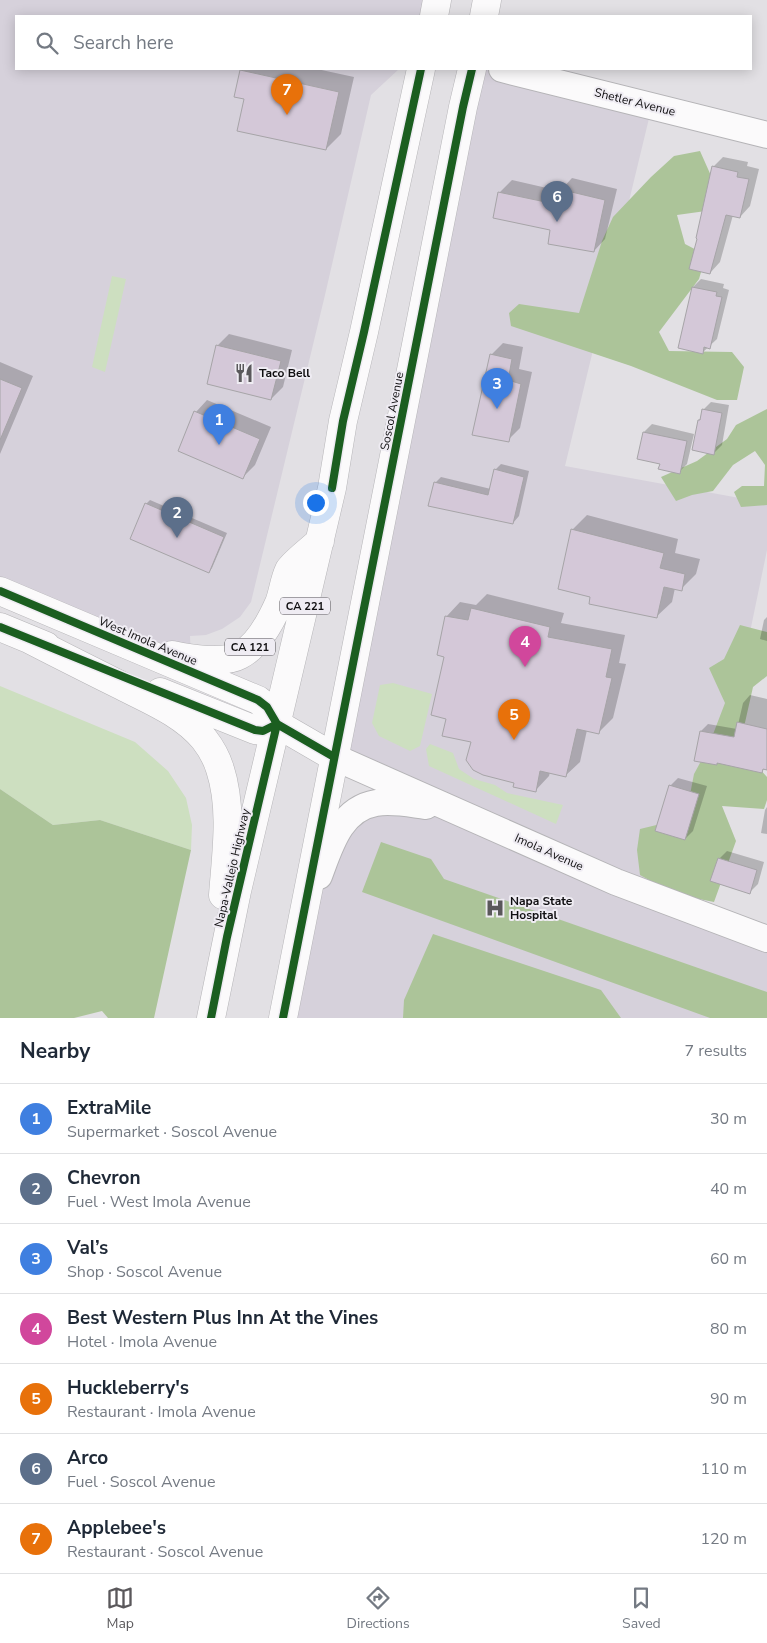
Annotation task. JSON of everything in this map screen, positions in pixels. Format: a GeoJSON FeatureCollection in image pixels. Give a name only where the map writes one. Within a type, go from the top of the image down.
{"type":"FeatureCollection","features":[{"type":"Feature","properties":{"kind":"main road"},"geometry":{"type":"LineString","coordinates":[[434,15],[438,0]]}},
{"type":"Feature","properties":{"kind":"main road"},"geometry":{"type":"LineString","coordinates":[[484,15],[487,0]]}},
{"type":"Feature","properties":{"kind":"main road","name":"CA 221"},"geometry":{"type":"LineString","coordinates":[[277,724],[332,488],[343,421],[421,70]]}},
{"type":"Feature","properties":{"kind":"main road","name":"Soscol Avenue"},"geometry":{"type":"LineString","coordinates":[[334,757],[461,116],[472,70]]}},
{"type":"Feature","properties":{"kind":"main road","name":"CA 121"},"geometry":{"type":"LineString","coordinates":[[126,644],[170,655],[203,659],[240,656],[254,644],[271,617],[282,594],[290,569],[320,541]]}},
{"type":"Feature","properties":{"kind":"main road","name":"West Imola Avenue"},"geometry":{"type":"LineString","coordinates":[[0,591],[258,700],[267,707],[277,724],[334,757]]}},
{"type":"Feature","properties":{"kind":"main road"},"geometry":{"type":"LineString","coordinates":[[0,627],[255,730],[263,731],[277,724]]}},
{"type":"Feature","properties":{"kind":"main road"},"geometry":{"type":"LineString","coordinates":[[29,639],[157,704],[198,732],[211,749],[223,780],[227,827],[217,984]]}},
{"type":"Feature","properties":{"kind":"main road","name":"Napa-Vallejo Highway"},"geometry":{"type":"LineString","coordinates":[[211,1018],[237,891],[277,724]]}},
{"type":"Feature","properties":{"kind":"main road"},"geometry":{"type":"LineString","coordinates":[[283,1018],[334,757]]}},
{"type":"Feature","properties":{"kind":"street","name":"Shetler Avenue"},"geometry":{"type":"LineString","coordinates":[[506,70],[767,135]]}},
{"type":"Feature","properties":{"kind":"street","name":"Imola Avenue"},"geometry":{"type":"LineString","coordinates":[[334,757],[616,882],[767,939]]}},
{"type":"Feature","properties":{"kind":"street"},"geometry":{"type":"LineString","coordinates":[[299,934],[332,843],[351,815],[367,805],[376,803],[450,808]]}},
{"type":"Feature","properties":{"kind":"shaded area"},"geometry":{"type":"Polygon","coordinates":[[[0,0],[437,0],[434,15],[15,15],[15,70],[398,70],[371,95],[251,602],[240,617],[222,629],[206,635],[190,636],[191,658],[0,591],[0,0]]]}},
{"type":"Feature","properties":{"kind":"shaded area"},"geometry":{"type":"Polygon","coordinates":[[[472,70],[506,70],[652,106],[565,466],[767,503],[767,550],[731,724],[696,912],[767,939],[767,1018],[283,1018],[338,832],[396,803],[334,757],[472,70]]]}},
{"type":"Feature","properties":{"kind":"green space"},"geometry":{"type":"Polygon","coordinates":[[[700,151],[716,187],[713,210],[677,215],[685,244],[706,255],[699,279],[659,332],[669,351],[732,352],[744,367],[737,400],[717,400],[631,366],[511,326],[509,313],[519,304],[579,313],[602,241],[613,217],[674,156],[700,151]]]}},
{"type":"Feature","properties":{"kind":"green space"},"geometry":{"type":"Polygon","coordinates":[[[112,276],[126,279],[105,372],[92,367],[112,276]]]}},
{"type":"Feature","properties":{"kind":"green space"},"geometry":{"type":"Polygon","coordinates":[[[767,409],[767,505],[741,507],[734,492],[742,486],[764,486],[765,465],[755,451],[733,465],[713,491],[692,495],[676,501],[661,477],[697,461],[727,439],[736,425],[767,409]]]}},
{"type":"Feature","properties":{"kind":"green space"},"geometry":{"type":"Polygon","coordinates":[[[740,625],[767,632],[767,676],[753,687],[744,727],[750,758],[767,777],[767,800],[764,809],[722,806],[736,841],[714,902],[674,894],[640,875],[637,850],[640,829],[673,821],[688,805],[694,774],[707,750],[725,703],[709,668],[724,659],[740,625]]]}},
{"type":"Feature","properties":{"kind":"green space"},"geometry":{"type":"Polygon","coordinates":[[[393,683],[432,694],[420,746],[410,751],[379,736],[372,723],[380,685],[393,683]]]}},
{"type":"Feature","properties":{"kind":"green space"},"geometry":{"type":"Polygon","coordinates":[[[0,686],[135,742],[168,771],[186,798],[192,825],[191,850],[100,820],[53,825],[0,789],[0,686]]]}},
{"type":"Feature","properties":{"kind":"green space"},"geometry":{"type":"Polygon","coordinates":[[[430,744],[453,753],[459,769],[474,779],[495,785],[507,793],[563,805],[556,824],[429,766],[426,749],[430,744]]]}},
{"type":"Feature","properties":{"kind":"green space"},"geometry":{"type":"Polygon","coordinates":[[[0,789],[53,825],[100,820],[191,850],[154,1018],[108,1018],[102,1011],[74,1018],[0,1018],[0,789]]]}},
{"type":"Feature","properties":{"kind":"green space"},"geometry":{"type":"Polygon","coordinates":[[[381,842],[431,859],[444,879],[767,992],[767,1018],[710,1018],[362,892],[381,842]]]}},
{"type":"Feature","properties":{"kind":"green space"},"geometry":{"type":"Polygon","coordinates":[[[433,934],[601,990],[621,1018],[403,1018],[404,1000],[433,934]]]}},
{"type":"Feature","properties":{"kind":"building"},"geometry":{"type":"Polygon","coordinates":[[[240,70],[339,92],[326,150],[237,131],[244,99],[234,97],[240,70]]]}},
{"type":"Feature","properties":{"kind":"building"},"geometry":{"type":"Polygon","coordinates":[[[712,166],[738,172],[737,177],[749,179],[740,218],[726,215],[710,274],[689,269],[712,166]]]}},
{"type":"Feature","properties":{"kind":"building"},"geometry":{"type":"Polygon","coordinates":[[[559,189],[605,200],[594,252],[548,244],[550,230],[493,218],[498,192],[555,204],[559,189]]]}},
{"type":"Feature","properties":{"kind":"building"},"geometry":{"type":"Polygon","coordinates":[[[692,287],[717,292],[716,296],[722,297],[710,349],[704,347],[703,354],[678,348],[692,287]]]}},
{"type":"Feature","properties":{"kind":"building","name":"Taco Bell"},"geometry":{"type":"Polygon","coordinates":[[[216,345],[281,361],[271,400],[207,384],[216,345]]]}},
{"type":"Feature","properties":{"kind":"building"},"geometry":{"type":"Polygon","coordinates":[[[490,354],[512,359],[508,380],[521,384],[509,442],[472,435],[490,354]]]}},
{"type":"Feature","properties":{"kind":"building"},"geometry":{"type":"Polygon","coordinates":[[[0,379],[22,388],[0,440],[0,379]]]}},
{"type":"Feature","properties":{"kind":"building"},"geometry":{"type":"Polygon","coordinates":[[[702,409],[722,413],[714,455],[692,450],[702,409]]]}},
{"type":"Feature","properties":{"kind":"building"},"geometry":{"type":"Polygon","coordinates":[[[194,411],[260,439],[243,479],[178,451],[194,411]]]}},
{"type":"Feature","properties":{"kind":"building"},"geometry":{"type":"Polygon","coordinates":[[[643,432],[687,441],[680,474],[658,469],[660,464],[637,459],[643,432]]]}},
{"type":"Feature","properties":{"kind":"building"},"geometry":{"type":"Polygon","coordinates":[[[494,469],[524,477],[513,524],[428,506],[434,482],[488,495],[494,469]]]}},
{"type":"Feature","properties":{"kind":"building"},"geometry":{"type":"Polygon","coordinates":[[[145,503],[224,537],[209,573],[130,539],[145,503]]]}},
{"type":"Feature","properties":{"kind":"building"},"geometry":{"type":"Polygon","coordinates":[[[571,529],[664,553],[660,568],[685,574],[682,591],[664,587],[657,618],[589,604],[590,597],[558,589],[571,529]]]}},
{"type":"Feature","properties":{"kind":"building"},"geometry":{"type":"Polygon","coordinates":[[[471,608],[550,627],[548,637],[612,649],[606,677],[612,678],[599,734],[577,729],[566,777],[540,771],[536,792],[513,787],[514,783],[483,775],[473,770],[466,760],[471,742],[442,736],[446,719],[431,715],[444,657],[437,655],[445,616],[468,620],[471,608]]]}},
{"type":"Feature","properties":{"kind":"building"},"geometry":{"type":"Polygon","coordinates":[[[737,722],[767,729],[767,770],[763,769],[762,773],[717,763],[717,765],[694,761],[700,731],[734,737],[737,722]]]}},
{"type":"Feature","properties":{"kind":"building"},"geometry":{"type":"Polygon","coordinates":[[[669,785],[699,794],[685,840],[655,831],[669,785]]]}},
{"type":"Feature","properties":{"kind":"building"},"geometry":{"type":"Polygon","coordinates":[[[718,858],[757,870],[750,894],[710,881],[718,858]]]}},
{"type":"Feature","properties":{"kind":"cycle path"},"geometry":{"type":"LineString","coordinates":[[332,488],[343,421],[421,70]]}},
{"type":"Feature","properties":{"kind":"cycle path"},"geometry":{"type":"LineString","coordinates":[[283,1018],[472,70]]}},
{"type":"Feature","properties":{"kind":"cycle path"},"geometry":{"type":"LineString","coordinates":[[0,591],[258,700],[267,707],[277,724],[334,757]]}},
{"type":"Feature","properties":{"kind":"cycle path"},"geometry":{"type":"LineString","coordinates":[[0,627],[255,730],[263,731],[277,724]]}},
{"type":"Feature","properties":{"kind":"cycle path"},"geometry":{"type":"LineString","coordinates":[[211,1018],[227,937],[277,724]]}},
{"type":"Feature","properties":{"kind":"place","name":"Applebee's"},"geometry":{"type":"Point","coordinates":[287,115]}},
{"type":"Feature","properties":{"kind":"place","name":"Arco"},"geometry":{"type":"Point","coordinates":[557,222]}},
{"type":"Feature","properties":{"kind":"place","name":"Taco Bell"},"geometry":{"type":"Point","coordinates":[244,373]}},
{"type":"Feature","properties":{"kind":"place","name":"Val’s"},"geometry":{"type":"Point","coordinates":[497,409]}},
{"type":"Feature","properties":{"kind":"place","name":"ExtraMile"},"geometry":{"type":"Point","coordinates":[219,445]}},
{"type":"Feature","properties":{"kind":"place","name":"Chevron"},"geometry":{"type":"Point","coordinates":[177,538]}},
{"type":"Feature","properties":{"kind":"place","name":"Best Western Plus Inn At the Vines"},"geometry":{"type":"Point","coordinates":[525,667]}},
{"type":"Feature","properties":{"kind":"place","name":"Huckleberry's"},"geometry":{"type":"Point","coordinates":[514,740]}},
{"type":"Feature","properties":{"kind":"place","name":"Napa State Hospital"},"geometry":{"type":"Point","coordinates":[495,908]}}]}
